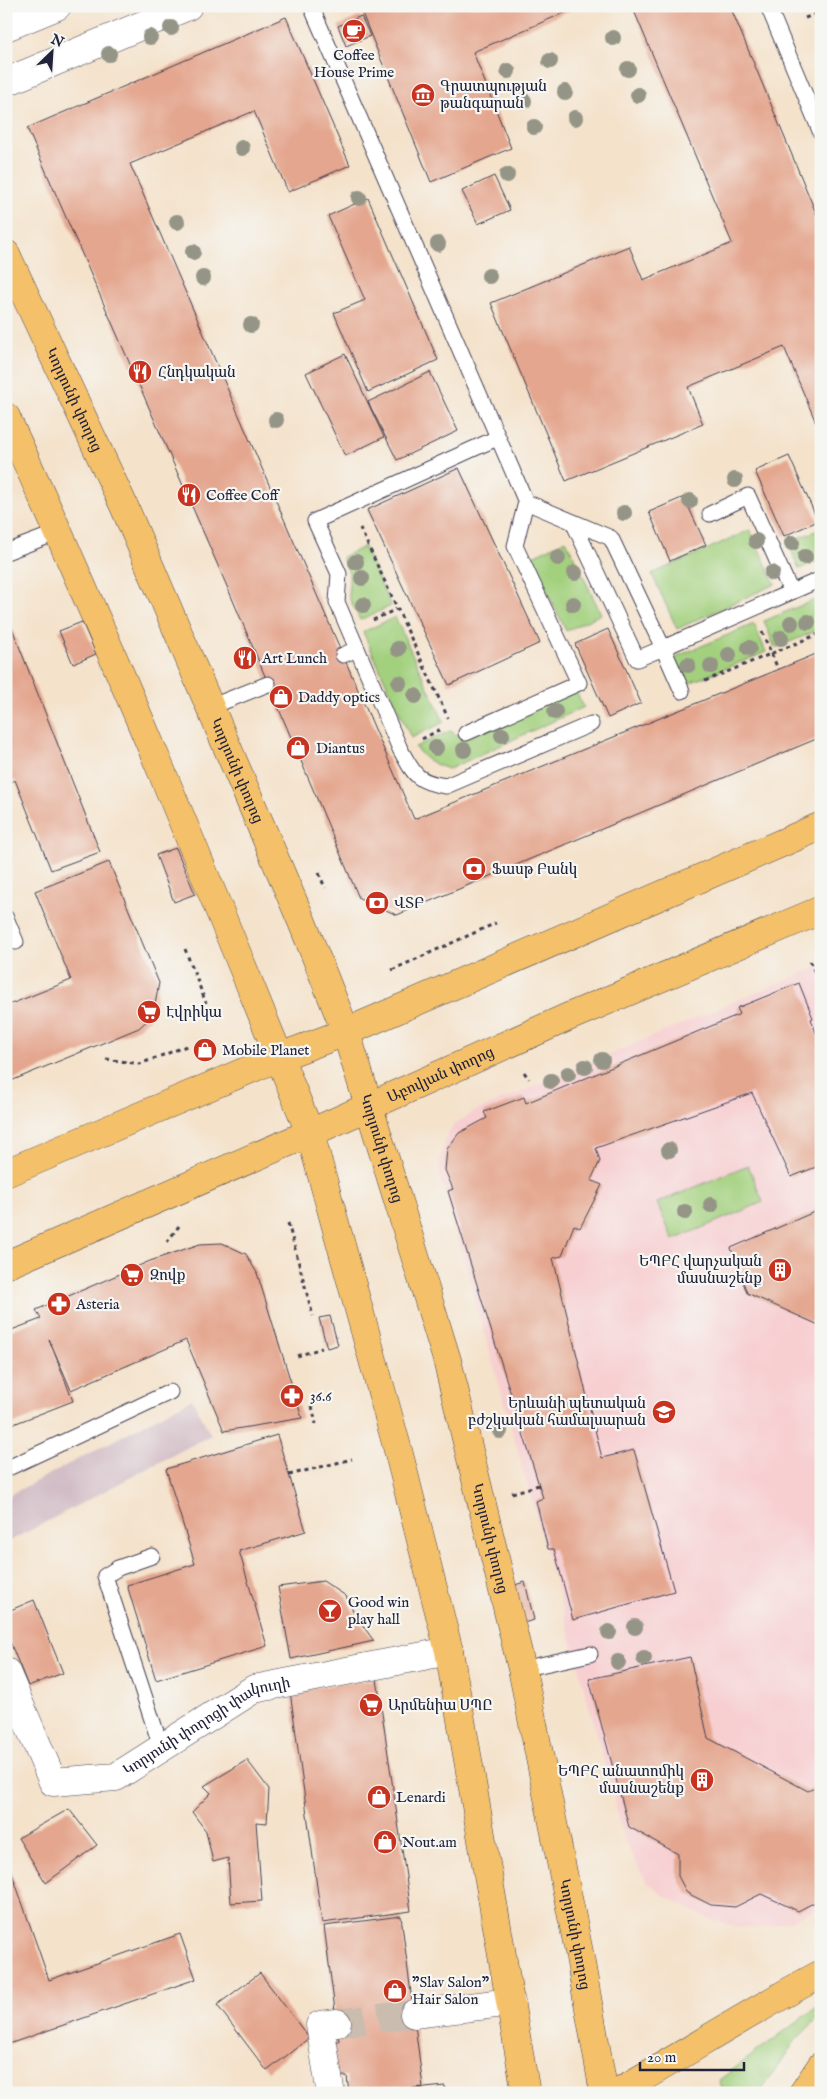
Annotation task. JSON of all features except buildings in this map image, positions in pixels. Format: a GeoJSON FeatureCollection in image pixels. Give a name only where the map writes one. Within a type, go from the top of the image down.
{"type":"FeatureCollection","features":[{"type":"Feature","properties":{"kind":"main road","name":"Կորյունի փողոց"},"geometry":{"type":"LineString","coordinates":[[6,254],[124,506],[302,922],[346,1032],[447,1360],[522,1669],[577,1942],[604,2093]]}},
{"type":"Feature","properties":{"kind":"main road"},"geometry":{"type":"LineString","coordinates":[[6,418],[59,532],[236,949],[310,1133],[399,1454],[449,1651],[526,2093]]}},
{"type":"Feature","properties":{"kind":"main road"},"geometry":{"type":"LineString","coordinates":[[6,1172],[280,1057],[346,1032],[821,826]]}},
{"type":"Feature","properties":{"kind":"main road","name":"Աբովյան փողոց"},"geometry":{"type":"LineString","coordinates":[[6,1265],[310,1133],[566,1018],[821,910]]}},
{"type":"Feature","properties":{"kind":"main road"},"geometry":{"type":"LineString","coordinates":[[616,2093],[692,2050],[772,2000],[821,1974]]}},
{"type":"Feature","properties":{"kind":"main road"},"geometry":{"type":"LineString","coordinates":[[803,2093],[821,2066]]}},
{"type":"Feature","properties":{"kind":"street"},"geometry":{"type":"LineString","coordinates":[[6,27],[57,6]]}},
{"type":"Feature","properties":{"kind":"street"},"geometry":{"type":"LineString","coordinates":[[6,82],[188,6]]}},
{"type":"Feature","properties":{"kind":"street","name":"Կորյունի փողոցի փակուղի"},"geometry":{"type":"LineString","coordinates":[[6,1672],[53,1782],[116,1777],[254,1689],[449,1651]]}},
{"type":"Feature","properties":{"kind":"street"},"geometry":{"type":"LineString","coordinates":[[414,2014],[511,2002]]}},
{"type":"Feature","properties":{"kind":"street"},"geometry":{"type":"LineString","coordinates":[[329,2093],[320,2025],[337,2023]]}},
{"type":"Feature","properties":{"kind":"lane"},"geometry":{"type":"LineString","coordinates":[[310,6],[526,502],[515,546],[579,683],[466,734]]}},
{"type":"Feature","properties":{"kind":"lane"},"geometry":{"type":"LineString","coordinates":[[768,6],[821,132]]}},
{"type":"Feature","properties":{"kind":"lane"},"geometry":{"type":"LineString","coordinates":[[497,438],[315,521],[338,574],[337,602],[400,749],[413,772],[427,784],[446,786],[591,724]]}},
{"type":"Feature","properties":{"kind":"lane"},"geometry":{"type":"LineString","coordinates":[[710,514],[748,496],[791,592]]}},
{"type":"Feature","properties":{"kind":"lane"},"geometry":{"type":"LineString","coordinates":[[526,502],[611,538],[682,691]]}},
{"type":"Feature","properties":{"kind":"lane"},"geometry":{"type":"LineString","coordinates":[[573,522],[637,659],[821,578]]}},
{"type":"Feature","properties":{"kind":"lane"},"geometry":{"type":"LineString","coordinates":[[6,552],[59,532]]}},
{"type":"Feature","properties":{"kind":"lane"},"geometry":{"type":"LineString","coordinates":[[343,655],[357,649]]}},
{"type":"Feature","properties":{"kind":"lane"},"geometry":{"type":"LineString","coordinates":[[210,707],[268,684]]}},
{"type":"Feature","properties":{"kind":"lane"},"geometry":{"type":"LineString","coordinates":[[6,918],[16,942]]}},
{"type":"Feature","properties":{"kind":"lane"},"geometry":{"type":"LineString","coordinates":[[6,1469],[170,1392]]}},
{"type":"Feature","properties":{"kind":"lane"},"geometry":{"type":"LineString","coordinates":[[152,1556],[118,1568],[105,1576],[161,1748]]}},
{"type":"Feature","properties":{"kind":"lane"},"geometry":{"type":"LineString","coordinates":[[522,1669],[590,1654]]}},
{"type":"Feature","properties":{"kind":"path"},"geometry":{"type":"LineString","coordinates":[[805,18],[821,12]]}},
{"type":"Feature","properties":{"kind":"path"},"geometry":{"type":"LineString","coordinates":[[350,506],[451,725],[466,734]]}},
{"type":"Feature","properties":{"kind":"path"},"geometry":{"type":"LineString","coordinates":[[752,609],[778,669]]}},
{"type":"Feature","properties":{"kind":"path"},"geometry":{"type":"LineString","coordinates":[[682,691],[821,633]]}},
{"type":"Feature","properties":{"kind":"path"},"geometry":{"type":"LineString","coordinates":[[319,873],[325,888]]}},
{"type":"Feature","properties":{"kind":"path"},"geometry":{"type":"LineString","coordinates":[[392,970],[496,923]]}},
{"type":"Feature","properties":{"kind":"path"},"geometry":{"type":"LineString","coordinates":[[184,949],[206,1004]]}},
{"type":"Feature","properties":{"kind":"path"},"geometry":{"type":"LineString","coordinates":[[810,961],[821,987]]}},
{"type":"Feature","properties":{"kind":"path"},"geometry":{"type":"LineString","coordinates":[[106,1059],[140,1064],[189,1045]]}},
{"type":"Feature","properties":{"kind":"path"},"geometry":{"type":"LineString","coordinates":[[524,1071],[529,1079]]}},
{"type":"Feature","properties":{"kind":"path"},"geometry":{"type":"LineString","coordinates":[[167,1242],[182,1223]]}},
{"type":"Feature","properties":{"kind":"path"},"geometry":{"type":"LineString","coordinates":[[288,1223],[313,1316]]}},
{"type":"Feature","properties":{"kind":"path"},"geometry":{"type":"LineString","coordinates":[[297,1356],[322,1348]]}},
{"type":"Feature","properties":{"kind":"path"},"geometry":{"type":"LineString","coordinates":[[312,1406],[316,1424]]}},
{"type":"Feature","properties":{"kind":"path"},"geometry":{"type":"LineString","coordinates":[[289,1476],[352,1458]]}},
{"type":"Feature","properties":{"kind":"path"},"geometry":{"type":"LineString","coordinates":[[511,1493],[539,1485]]}},
{"type":"Feature","properties":{"kind":"shaded area","name":"Երևանի պետական բժշկական համալսարան"},"geometry":{"type":"Polygon","coordinates":[[[821,965],[821,1906],[790,1921],[767,1927],[738,1927],[711,1920],[664,1896],[645,1879],[626,1844],[571,1639],[440,1176],[439,1161],[449,1131],[456,1123],[476,1111],[821,965]]]}},
{"type":"Feature","properties":{"kind":"shaded area"},"geometry":{"type":"Polygon","coordinates":[[[192,1399],[211,1435],[6,1543],[6,1497],[192,1399]]]}},
{"type":"Feature","properties":{"kind":"green space"},"geometry":{"type":"Polygon","coordinates":[[[808,6],[821,6],[821,36],[808,6]]]}},
{"type":"Feature","properties":{"kind":"green space"},"geometry":{"type":"Polygon","coordinates":[[[821,529],[821,560],[799,569],[788,542],[821,529]]]}},
{"type":"Feature","properties":{"kind":"green space"},"geometry":{"type":"Polygon","coordinates":[[[750,530],[775,584],[677,629],[652,574],[750,530]]]}},
{"type":"Feature","properties":{"kind":"green space"},"geometry":{"type":"Polygon","coordinates":[[[566,540],[601,614],[566,631],[531,557],[566,540]]]}},
{"type":"Feature","properties":{"kind":"green space"},"geometry":{"type":"Polygon","coordinates":[[[364,547],[391,606],[360,620],[349,598],[349,573],[342,557],[364,547]]]}},
{"type":"Feature","properties":{"kind":"green space"},"geometry":{"type":"Polygon","coordinates":[[[814,600],[821,615],[821,629],[775,648],[764,621],[814,600]]]}},
{"type":"Feature","properties":{"kind":"green space"},"geometry":{"type":"Polygon","coordinates":[[[395,617],[444,722],[411,738],[363,632],[395,617]]]}},
{"type":"Feature","properties":{"kind":"green space"},"geometry":{"type":"Polygon","coordinates":[[[754,624],[766,652],[684,685],[673,658],[754,624]]]}},
{"type":"Feature","properties":{"kind":"green space"},"geometry":{"type":"Polygon","coordinates":[[[575,690],[584,707],[449,769],[430,761],[415,747],[450,731],[465,739],[575,690]]]}},
{"type":"Feature","properties":{"kind":"green space"},"geometry":{"type":"Polygon","coordinates":[[[748,1165],[763,1202],[673,1240],[657,1203],[748,1165]]]}},
{"type":"Feature","properties":{"kind":"green space"},"geometry":{"type":"Polygon","coordinates":[[[821,2004],[821,2015],[795,2041],[760,2093],[724,2093],[719,2080],[821,2004]]]}},
{"type":"Feature","properties":{"kind":"tunnel"},"geometry":{"type":"LineString","coordinates":[[337,2023],[414,2014]]}},
{"type":"Feature","properties":{"kind":"place","name":"Coffee House Prime"},"geometry":{"type":"Point","coordinates":[354,31]}},
{"type":"Feature","properties":{"kind":"place","name":"Գրատպության թանգարան"},"geometry":{"type":"Point","coordinates":[423,95]}},
{"type":"Feature","properties":{"kind":"place","name":"Հնդկական"},"geometry":{"type":"Point","coordinates":[140,372]}},
{"type":"Feature","properties":{"kind":"place","name":"Coffee Coff"},"geometry":{"type":"Point","coordinates":[189,495]}},
{"type":"Feature","properties":{"kind":"place","name":"Art Lunch"},"geometry":{"type":"Point","coordinates":[245,658]}},
{"type":"Feature","properties":{"kind":"place","name":"Daddy optics"},"geometry":{"type":"Point","coordinates":[281,697]}},
{"type":"Feature","properties":{"kind":"place","name":"Diantus"},"geometry":{"type":"Point","coordinates":[298,748]}},
{"type":"Feature","properties":{"kind":"place","name":"Ֆասթ Բանկ"},"geometry":{"type":"Point","coordinates":[474,869]}},
{"type":"Feature","properties":{"kind":"place","name":"ՎՏԲ"},"geometry":{"type":"Point","coordinates":[377,903]}},
{"type":"Feature","properties":{"kind":"place","name":"Էվրիկա"},"geometry":{"type":"Point","coordinates":[149,1012]}},
{"type":"Feature","properties":{"kind":"place","name":"Mobile Planet"},"geometry":{"type":"Point","coordinates":[205,1050]}},
{"type":"Feature","properties":{"kind":"place","name":"ԵՊԲՀ վարչական մասնաշենք"},"geometry":{"type":"Point","coordinates":[780,1270]}},
{"type":"Feature","properties":{"kind":"place","name":"Զովք"},"geometry":{"type":"Point","coordinates":[132,1275]}},
{"type":"Feature","properties":{"kind":"place","name":"Asteria"},"geometry":{"type":"Point","coordinates":[59,1304]}},
{"type":"Feature","properties":{"kind":"place","name":"36.6"},"geometry":{"type":"Point","coordinates":[292,1396]}},
{"type":"Feature","properties":{"kind":"place","name":"Երևանի պետական բժշկական համալսարան"},"geometry":{"type":"Point","coordinates":[664,1412]}},
{"type":"Feature","properties":{"kind":"place","name":"Good win play hall"},"geometry":{"type":"Point","coordinates":[330,1611]}},
{"type":"Feature","properties":{"kind":"place","name":"Արմենիա ՍՊԸ"},"geometry":{"type":"Point","coordinates":[371,1705]}},
{"type":"Feature","properties":{"kind":"place","name":"ԵՊԲՀ անատոմիկ մասնաշենք"},"geometry":{"type":"Point","coordinates":[702,1780]}},
{"type":"Feature","properties":{"kind":"place","name":"Lenardi"},"geometry":{"type":"Point","coordinates":[379,1797]}},
{"type":"Feature","properties":{"kind":"place","name":"Nout.am"},"geometry":{"type":"Point","coordinates":[385,1842]}},
{"type":"Feature","properties":{"kind":"place","name":"\"Slav Salon\" Hair Salon"},"geometry":{"type":"Point","coordinates":[395,1991]}}]}
